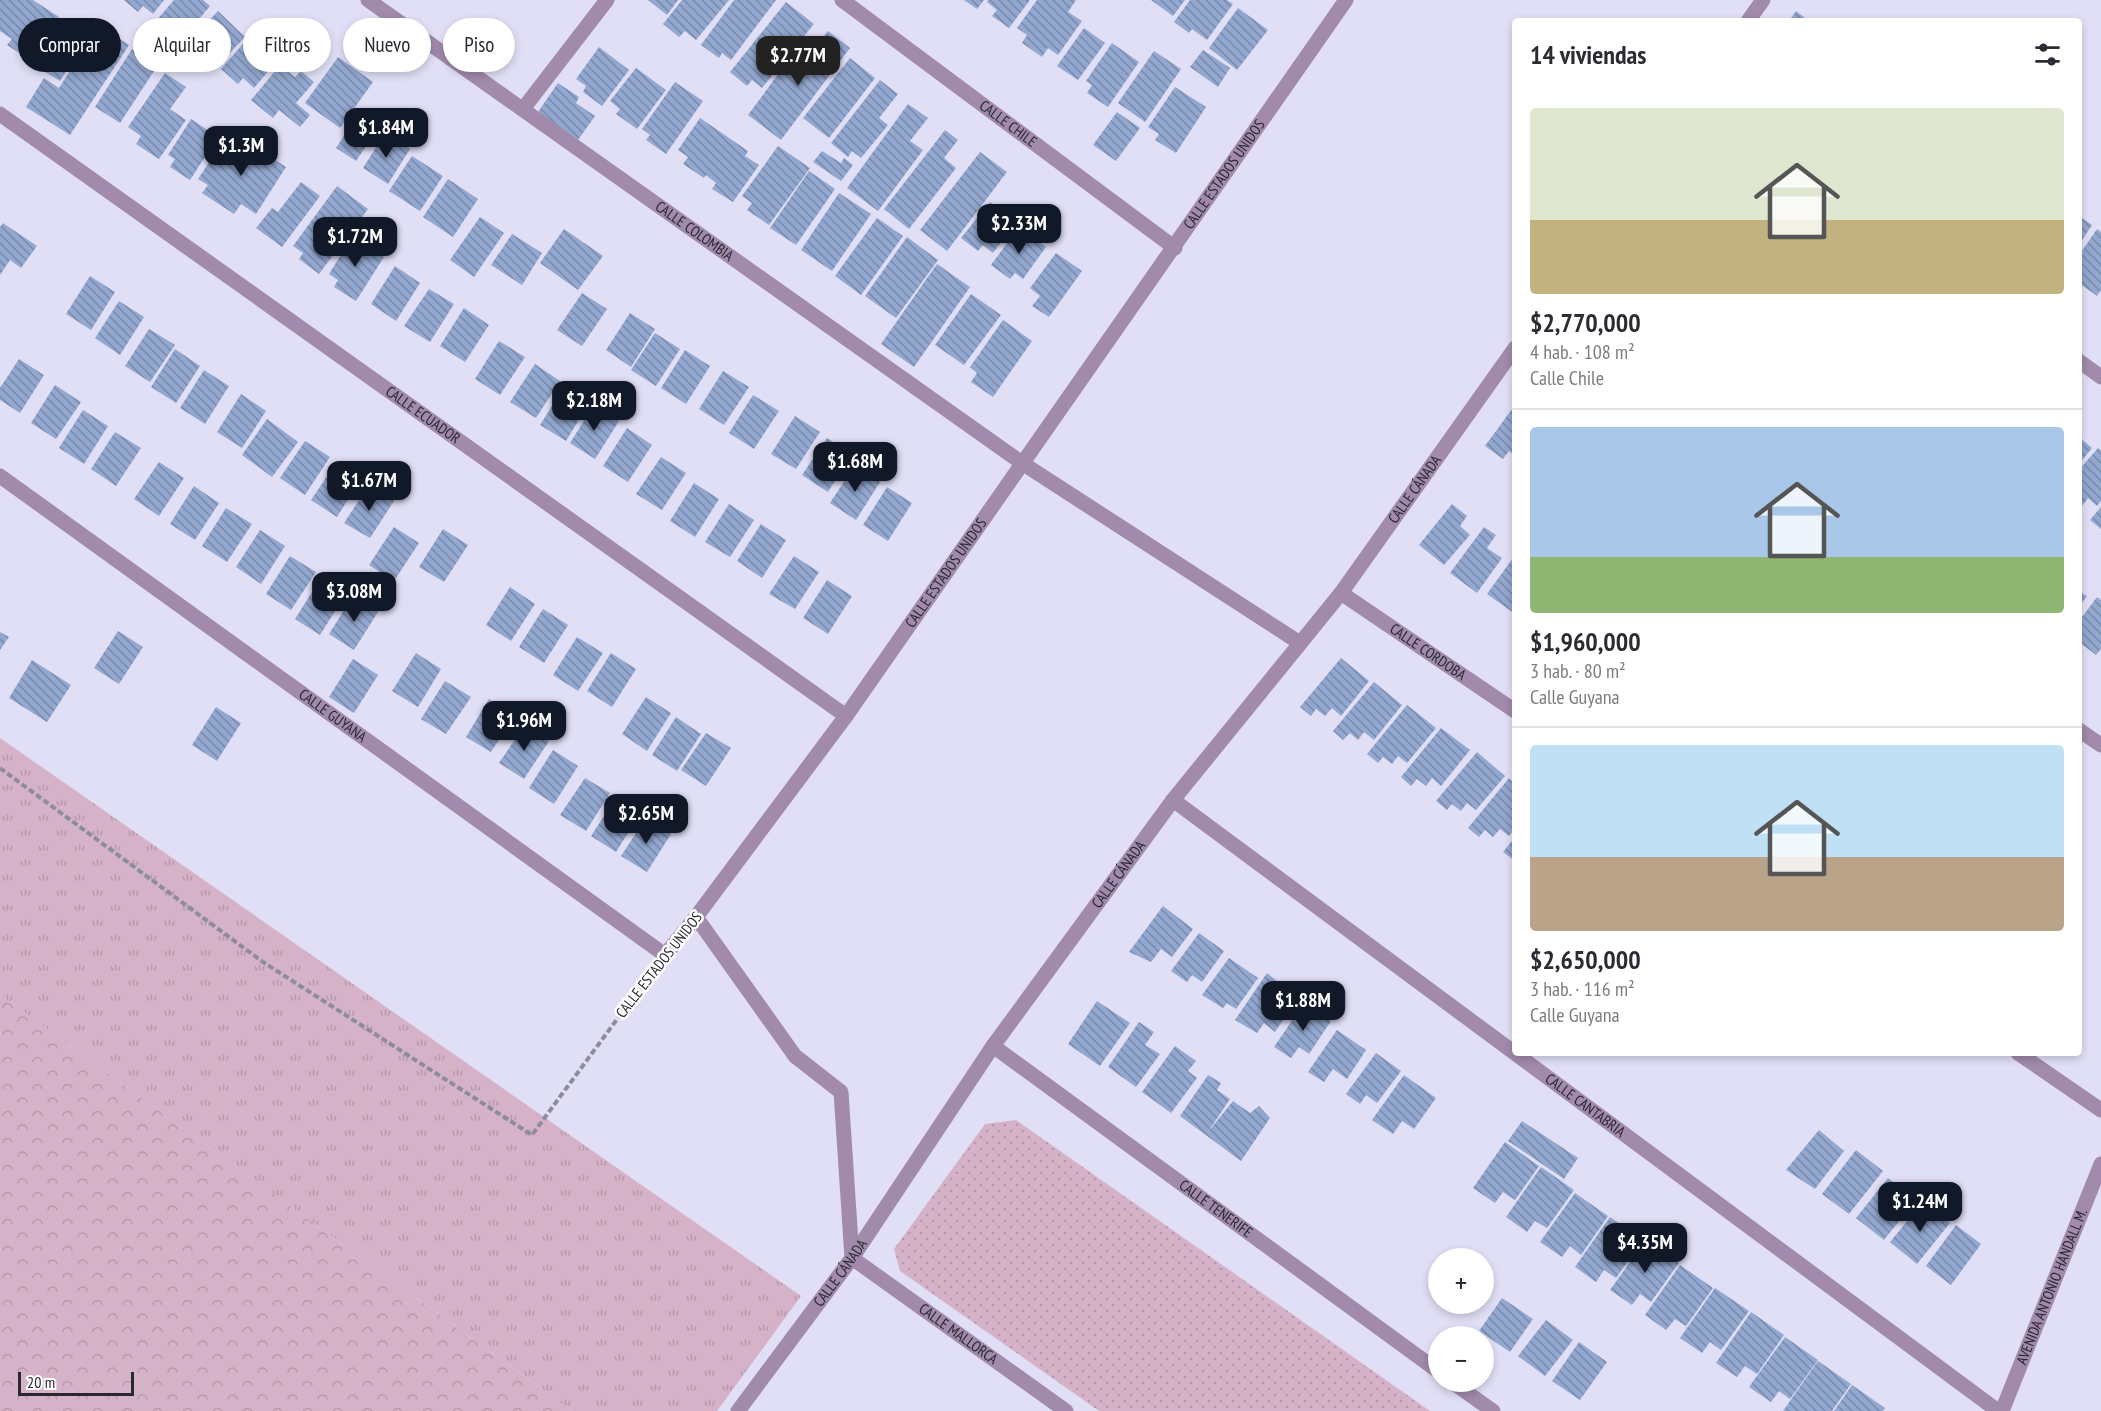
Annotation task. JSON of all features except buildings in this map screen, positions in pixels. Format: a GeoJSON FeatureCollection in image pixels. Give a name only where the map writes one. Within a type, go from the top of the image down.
{"type":"FeatureCollection","features":[{"type":"Feature","properties":{"kind":"street","name":"CALLE COLOMBIA"},"geometry":{"type":"LineString","coordinates":[[368,0],[1022,463],[1300,643]]}},
{"type":"Feature","properties":{"kind":"street"},"geometry":{"type":"LineString","coordinates":[[524,109],[607,0]]}},
{"type":"Feature","properties":{"kind":"street","name":"CALLE CHILE"},"geometry":{"type":"LineString","coordinates":[[842,0],[1175,248]]}},
{"type":"Feature","properties":{"kind":"street","name":"CALLE ESTADOS UNIDOS"},"geometry":{"type":"LineString","coordinates":[[665,955],[846,716],[1346,0]]}},
{"type":"Feature","properties":{"kind":"street"},"geometry":{"type":"LineString","coordinates":[[1750,18],[1763,0]]}},
{"type":"Feature","properties":{"kind":"street","name":"CALLE ECUADOR"},"geometry":{"type":"LineString","coordinates":[[0,114],[846,716]]}},
{"type":"Feature","properties":{"kind":"street","name":"CALLE CÁNADA"},"geometry":{"type":"LineString","coordinates":[[738,1411],[852,1258],[993,1046],[1173,800],[1341,593],[1512,352]]}},
{"type":"Feature","properties":{"kind":"street"},"geometry":{"type":"LineString","coordinates":[[2082,363],[2101,377]]}},
{"type":"Feature","properties":{"kind":"street","name":"CALLE GUYANA"},"geometry":{"type":"LineString","coordinates":[[0,476],[665,955]]}},
{"type":"Feature","properties":{"kind":"street","name":"CALLE CORDOBA"},"geometry":{"type":"LineString","coordinates":[[1341,593],[1512,709]]}},
{"type":"Feature","properties":{"kind":"street"},"geometry":{"type":"LineString","coordinates":[[2082,732],[2101,746]]}},
{"type":"Feature","properties":{"kind":"street","name":"CALLE CANTABRIA"},"geometry":{"type":"LineString","coordinates":[[1173,800],[1512,1050]]}},
{"type":"Feature","properties":{"kind":"street"},"geometry":{"type":"LineString","coordinates":[[696,917],[795,1056],[841,1092],[852,1258]]}},
{"type":"Feature","properties":{"kind":"street","name":"CALLE TENERIFE"},"geometry":{"type":"LineString","coordinates":[[993,1046],[1428,1364]]}},
{"type":"Feature","properties":{"kind":"street","name":"CALLE CANTABRIA"},"geometry":{"type":"LineString","coordinates":[[1520,1056],[2000,1411]]}},
{"type":"Feature","properties":{"kind":"street"},"geometry":{"type":"LineString","coordinates":[[2022,1056],[2101,1110]]}},
{"type":"Feature","properties":{"kind":"street","name":"AVENIDA ANTONIO HANDALL M."},"geometry":{"type":"LineString","coordinates":[[2000,1411],[2101,1164]]}},
{"type":"Feature","properties":{"kind":"street","name":"CALLE MALLORCA"},"geometry":{"type":"LineString","coordinates":[[852,1258],[1066,1411]]}},
{"type":"Feature","properties":{"kind":"street"},"geometry":{"type":"LineString","coordinates":[[1466,1392],[1493,1411]]}},
{"type":"Feature","properties":{"kind":"path","name":"CALLE ESTADOS UNIDOS"},"geometry":{"type":"LineString","coordinates":[[0,768],[263,962],[532,1135],[665,955]]}},
{"type":"Feature","properties":{"kind":"green space"},"geometry":{"type":"Polygon","coordinates":[[[0,738],[801,1296],[717,1411],[572,1411],[0,995],[0,738]]]}},
{"type":"Feature","properties":{"kind":"green space"},"geometry":{"type":"Polygon","coordinates":[[[0,995],[572,1411],[0,1411],[0,995]]]}},
{"type":"Feature","properties":{"kind":"green space"},"geometry":{"type":"Polygon","coordinates":[[[1016,1120],[1430,1411],[1099,1411],[900,1271],[894,1249],[985,1124],[1016,1120]]]}}]}
